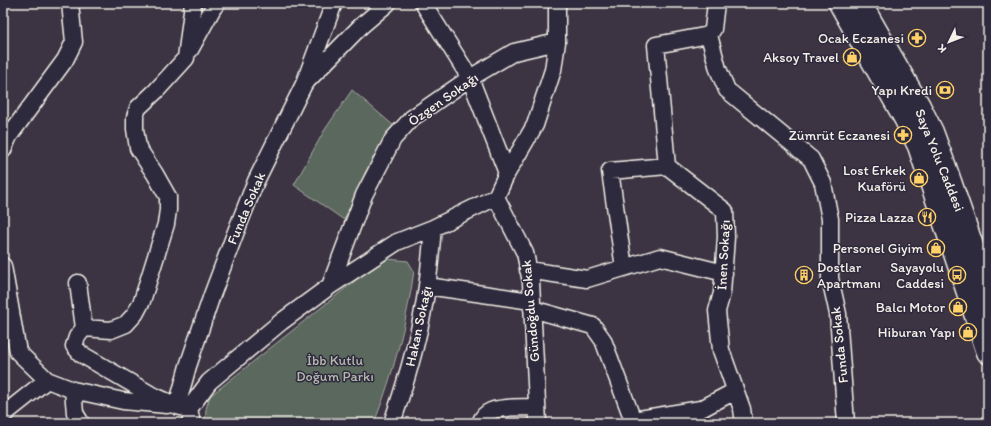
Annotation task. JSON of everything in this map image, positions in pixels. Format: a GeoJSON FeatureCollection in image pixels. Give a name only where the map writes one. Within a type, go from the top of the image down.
{"type":"FeatureCollection","features":[{"type":"Feature","properties":{"kind":"main road","name":"Saya Yolu Caddesi"},"geometry":{"type":"LineString","coordinates":[[840,3],[905,118],[919,146],[988,352]]}},
{"type":"Feature","properties":{"kind":"main road","name":"Saya Yolu Caddesi"},"geometry":{"type":"LineString","coordinates":[[860,3],[919,106],[932,132],[976,257],[988,304]]}},
{"type":"Feature","properties":{"kind":"street"},"geometry":{"type":"LineString","coordinates":[[3,150],[9,136],[65,60],[74,42],[70,3]]}},
{"type":"Feature","properties":{"kind":"street"},"geometry":{"type":"LineString","coordinates":[[186,58],[193,3]]}},
{"type":"Feature","properties":{"kind":"street"},"geometry":{"type":"LineString","coordinates":[[84,328],[111,330],[126,324],[135,314],[142,301],[166,224],[168,197],[156,174],[138,148],[135,117],[138,108],[156,91],[186,58],[217,3]]}},
{"type":"Feature","properties":{"kind":"street","name":"Funda Sokak"},"geometry":{"type":"LineString","coordinates":[[186,413],[188,366],[212,295],[256,181],[304,84],[334,3]]}},
{"type":"Feature","properties":{"kind":"street"},"geometry":{"type":"LineString","coordinates":[[304,84],[361,26],[388,3]]}},
{"type":"Feature","properties":{"kind":"street"},"geometry":{"type":"LineString","coordinates":[[423,3],[470,78],[507,173]]}},
{"type":"Feature","properties":{"kind":"street"},"geometry":{"type":"LineString","coordinates":[[186,413],[209,382],[281,322],[330,286],[398,242],[433,228],[496,197],[507,173],[534,125],[553,70],[557,42],[556,3]]}},
{"type":"Feature","properties":{"kind":"street"},"geometry":{"type":"LineString","coordinates":[[624,268],[610,171],[667,166],[656,45],[709,36],[713,29],[716,3]]}},
{"type":"Feature","properties":{"kind":"street","name":"Funda Sokak"},"geometry":{"type":"LineString","coordinates":[[709,36],[718,69],[727,90],[811,159],[823,182],[830,218],[830,278],[838,314],[846,423]]}},
{"type":"Feature","properties":{"kind":"street","name":"Özgen Sokağı"},"geometry":{"type":"LineString","coordinates":[[330,286],[364,195],[393,139],[412,118],[470,78],[514,52],[557,42]]}},
{"type":"Feature","properties":{"kind":"street","name":"İnen Sokağı"},"geometry":{"type":"LineString","coordinates":[[667,166],[725,211],[726,237],[724,273],[722,293],[717,311],[721,350],[742,409],[744,423]]}},
{"type":"Feature","properties":{"kind":"street","name":"Gündoğdu Sokak"},"geometry":{"type":"LineString","coordinates":[[496,197],[526,253],[531,282],[531,305],[538,415]]}},
{"type":"Feature","properties":{"kind":"street","name":"Hakan Sokağı"},"geometry":{"type":"LineString","coordinates":[[392,423],[402,396],[414,350],[427,286],[433,228]]}},
{"type":"Feature","properties":{"kind":"street"},"geometry":{"type":"LineString","coordinates":[[528,270],[587,279],[660,257],[724,273]]}},
{"type":"Feature","properties":{"kind":"street"},"geometry":{"type":"LineString","coordinates":[[3,266],[18,352],[48,380],[73,390],[123,402],[186,413]]}},
{"type":"Feature","properties":{"kind":"street"},"geometry":{"type":"LineString","coordinates":[[78,283],[84,328],[77,337],[74,346],[81,354],[186,413]]}},
{"type":"Feature","properties":{"kind":"street"},"geometry":{"type":"LineString","coordinates":[[427,286],[531,305],[593,326],[603,340],[633,421],[701,409],[735,391]]}},
{"type":"Feature","properties":{"kind":"street"},"geometry":{"type":"LineString","coordinates":[[3,415],[48,380]]}},
{"type":"Feature","properties":{"kind":"street"},"geometry":{"type":"LineString","coordinates":[[73,390],[75,413],[81,423]]}},
{"type":"Feature","properties":{"kind":"street"},"geometry":{"type":"LineString","coordinates":[[480,423],[490,411],[509,408],[538,415]]}},
{"type":"Feature","properties":{"kind":"green space"},"geometry":{"type":"Polygon","coordinates":[[[352,90],[394,126],[366,171],[344,220],[294,185],[324,131],[352,90]]]}},
{"type":"Feature","properties":{"kind":"green space","name":"İbb Kutlu Doğum Parkı"},"geometry":{"type":"Polygon","coordinates":[[[387,259],[408,261],[414,271],[398,348],[374,423],[205,423],[206,409],[210,396],[366,272],[387,259]]]}},
{"type":"Feature","properties":{"kind":"place","name":"Ocak Eczanesi"},"geometry":{"type":"Point","coordinates":[917,38]}},
{"type":"Feature","properties":{"kind":"place","name":"Aksoy Travel"},"geometry":{"type":"Point","coordinates":[852,57]}},
{"type":"Feature","properties":{"kind":"place","name":"Yapı Kredi"},"geometry":{"type":"Point","coordinates":[945,90]}},
{"type":"Feature","properties":{"kind":"place","name":"Zümrüt Eczanesi"},"geometry":{"type":"Point","coordinates":[903,135]}},
{"type":"Feature","properties":{"kind":"place","name":"Lost Erkek Kuaförü"},"geometry":{"type":"Point","coordinates":[919,178]}},
{"type":"Feature","properties":{"kind":"place","name":"Pizza Lazza"},"geometry":{"type":"Point","coordinates":[927,217]}},
{"type":"Feature","properties":{"kind":"place","name":"Personel Giyim"},"geometry":{"type":"Point","coordinates":[936,248]}},
{"type":"Feature","properties":{"kind":"place","name":"Dostlar Apartmanı"},"geometry":{"type":"Point","coordinates":[804,275]}},
{"type":"Feature","properties":{"kind":"place","name":"Sayayolu Caddesi"},"geometry":{"type":"Point","coordinates":[957,275]}},
{"type":"Feature","properties":{"kind":"place","name":"Balcı Motor"},"geometry":{"type":"Point","coordinates":[958,307]}},
{"type":"Feature","properties":{"kind":"place","name":"Hiburan Yapı"},"geometry":{"type":"Point","coordinates":[968,332]}}]}
